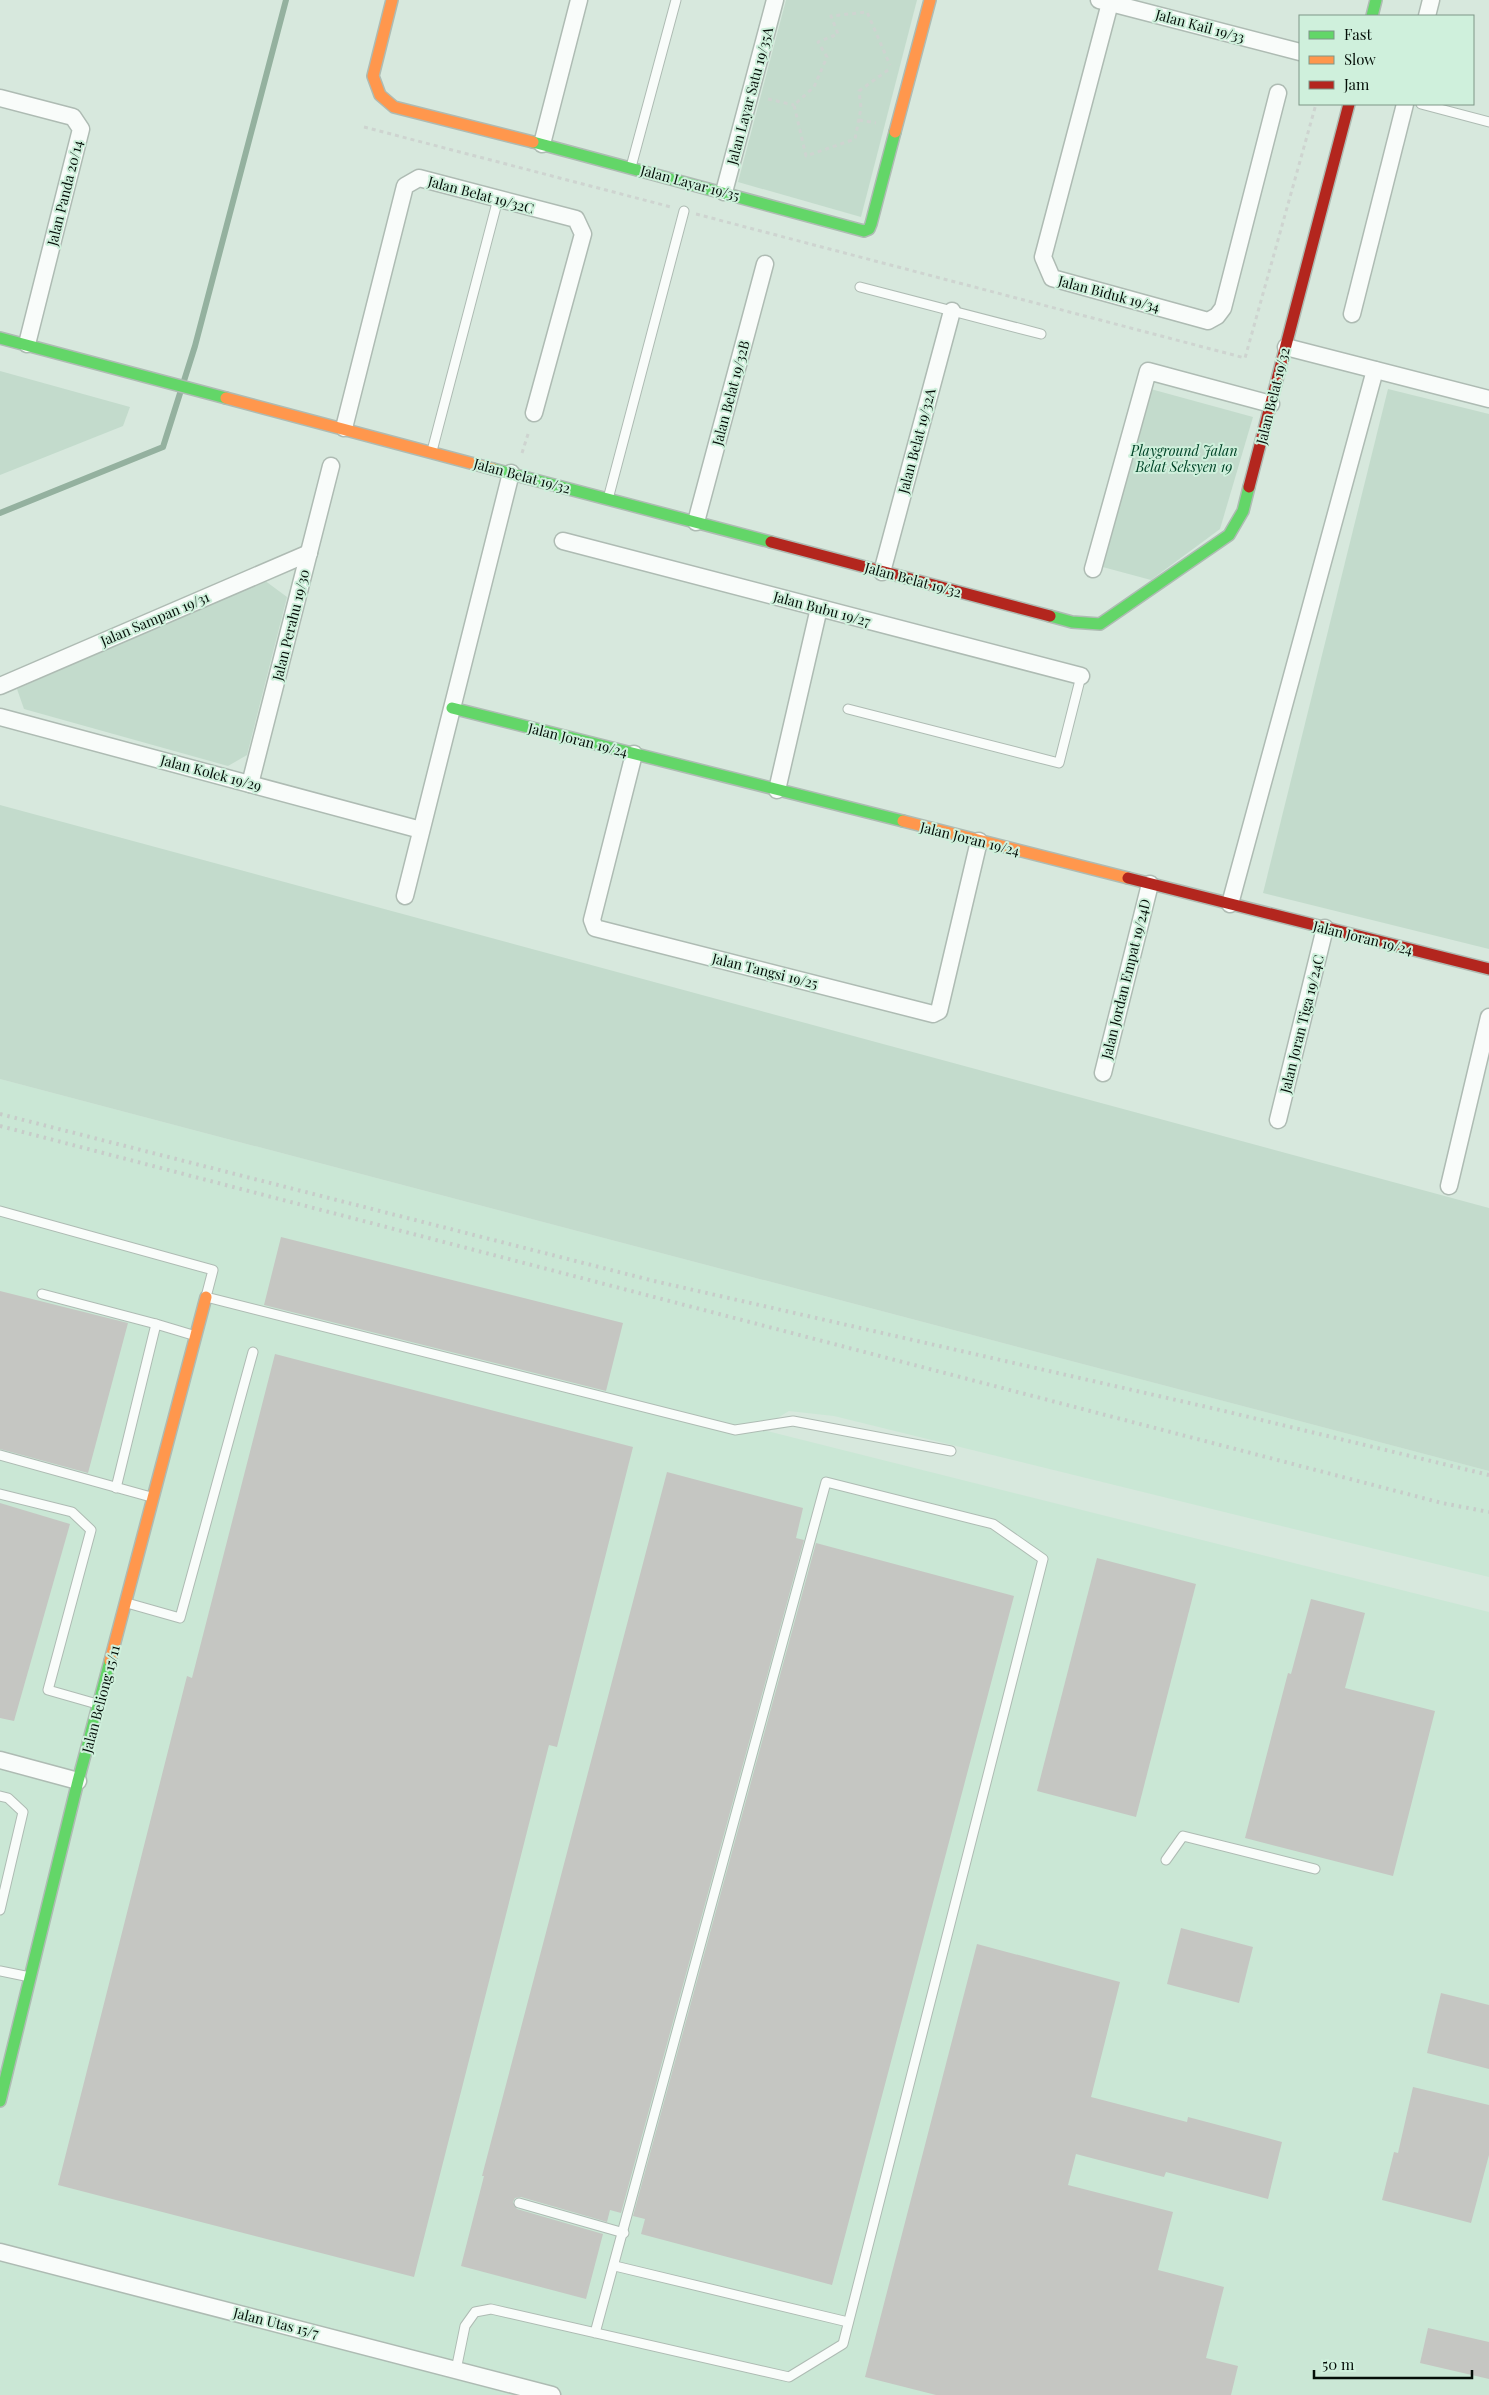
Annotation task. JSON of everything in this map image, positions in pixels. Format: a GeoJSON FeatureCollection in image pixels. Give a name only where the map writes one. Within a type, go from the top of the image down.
{"type":"FeatureCollection","features":[{"type":"Feature","properties":{"kind":"street","name":"Jalan Layar 19/35"},"geometry":{"type":"LineString","coordinates":[[392,0],[373,76],[380,95],[394,107],[631,167],[864,231],[869,229],[930,0]]}},
{"type":"Feature","properties":{"kind":"street"},"geometry":{"type":"LineString","coordinates":[[542,144],[579,0]]}},
{"type":"Feature","properties":{"kind":"street","name":"Jalan Layar Satu 19/35A"},"geometry":{"type":"LineString","coordinates":[[724,192],[775,0]]}},
{"type":"Feature","properties":{"kind":"street"},"geometry":{"type":"LineString","coordinates":[[1372,15],[1376,0]]}},
{"type":"Feature","properties":{"kind":"street"},"geometry":{"type":"LineString","coordinates":[[1427,15],[1432,0]]}},
{"type":"Feature","properties":{"kind":"street","name":"Jalan Kail 19/33"},"geometry":{"type":"LineString","coordinates":[[1105,2],[1299,52]]}},
{"type":"Feature","properties":{"kind":"street","name":"Jalan Biduk 19/34"},"geometry":{"type":"LineString","coordinates":[[1105,2],[1043,257],[1052,278],[1208,321],[1217,316],[1223,308],[1278,93]]}},
{"type":"Feature","properties":{"kind":"street","name":"Jalan Panda 20/14"},"geometry":{"type":"LineString","coordinates":[[0,98],[72,117],[81,129],[26,344]]}},
{"type":"Feature","properties":{"kind":"street","name":"Jalan Belat 19/32"},"geometry":{"type":"LineString","coordinates":[[0,338],[1072,622],[1100,624],[1229,535],[1243,511],[1349,105]]}},
{"type":"Feature","properties":{"kind":"street"},"geometry":{"type":"LineString","coordinates":[[1352,314],[1405,105]]}},
{"type":"Feature","properties":{"kind":"street","name":"Jalan Belat 19/32C"},"geometry":{"type":"LineString","coordinates":[[344,428],[405,186],[419,178],[576,219],[583,234],[534,413]]}},
{"type":"Feature","properties":{"kind":"street","name":"Jalan Belat 19/32B"},"geometry":{"type":"LineString","coordinates":[[696,522],[765,264]]}},
{"type":"Feature","properties":{"kind":"street","name":"Jalan Belat 19/32A"},"geometry":{"type":"LineString","coordinates":[[882,572],[952,311]]}},
{"type":"Feature","properties":{"kind":"street"},"geometry":{"type":"LineString","coordinates":[[1286,347],[1489,399]]}},
{"type":"Feature","properties":{"kind":"street"},"geometry":{"type":"LineString","coordinates":[[1230,904],[1375,370]]}},
{"type":"Feature","properties":{"kind":"street"},"geometry":{"type":"LineString","coordinates":[[1093,569],[1148,371],[1271,404]]}},
{"type":"Feature","properties":{"kind":"street","name":"Jalan Perahu 19/30"},"geometry":{"type":"LineString","coordinates":[[250,784],[331,466]]}},
{"type":"Feature","properties":{"kind":"street"},"geometry":{"type":"LineString","coordinates":[[405,896],[452,708],[514,474]]}},
{"type":"Feature","properties":{"kind":"street","name":"Jalan Bubu 19/27"},"geometry":{"type":"LineString","coordinates":[[562,541],[1081,676]]}},
{"type":"Feature","properties":{"kind":"street","name":"Jalan Sampan 19/31"},"geometry":{"type":"LineString","coordinates":[[0,686],[309,552]]}},
{"type":"Feature","properties":{"kind":"street"},"geometry":{"type":"LineString","coordinates":[[777,790],[819,608]]}},
{"type":"Feature","properties":{"kind":"street","name":"Jalan Joran 19/24"},"geometry":{"type":"LineString","coordinates":[[452,708],[1489,970]]}},
{"type":"Feature","properties":{"kind":"street","name":"Jalan Kolek 19/29"},"geometry":{"type":"LineString","coordinates":[[0,717],[421,830]]}},
{"type":"Feature","properties":{"kind":"street","name":"Jalan Tangsi 19/25"},"geometry":{"type":"LineString","coordinates":[[634,754],[592,920],[595,928],[933,1014],[939,1011],[979,841]]}},
{"type":"Feature","properties":{"kind":"street","name":"Jalan Jordan Empat 19/24D"},"geometry":{"type":"LineString","coordinates":[[1103,1073],[1150,884]]}},
{"type":"Feature","properties":{"kind":"street","name":"Jalan Joran Tiga 19/24C"},"geometry":{"type":"LineString","coordinates":[[1278,1120],[1325,928]]}},
{"type":"Feature","properties":{"kind":"street"},"geometry":{"type":"LineString","coordinates":[[1449,1186],[1489,1017]]}},
{"type":"Feature","properties":{"kind":"street","name":"Jalan Beliong 15/11"},"geometry":{"type":"LineString","coordinates":[[0,2101],[78,1780],[100,1705],[206,1297]]}},
{"type":"Feature","properties":{"kind":"street"},"geometry":{"type":"LineString","coordinates":[[0,1760],[78,1780]]}},
{"type":"Feature","properties":{"kind":"street","name":"Jalan Utas 15/7"},"geometry":{"type":"LineString","coordinates":[[0,2252],[552,2395]]}},
{"type":"Feature","properties":{"kind":"lane"},"geometry":{"type":"LineString","coordinates":[[631,167],[676,0]]}},
{"type":"Feature","properties":{"kind":"lane"},"geometry":{"type":"LineString","coordinates":[[1425,105],[1489,122]]}},
{"type":"Feature","properties":{"kind":"lane"},"geometry":{"type":"LineString","coordinates":[[432,452],[498,199]]}},
{"type":"Feature","properties":{"kind":"lane"},"geometry":{"type":"LineString","coordinates":[[608,499],[684,211]]}},
{"type":"Feature","properties":{"kind":"lane"},"geometry":{"type":"LineString","coordinates":[[860,287],[1041,334]]}},
{"type":"Feature","properties":{"kind":"lane"},"geometry":{"type":"LineString","coordinates":[[848,709],[1058,763],[1081,676]]}},
{"type":"Feature","properties":{"kind":"lane"},"geometry":{"type":"LineString","coordinates":[[0,1211],[213,1270],[206,1297],[735,1430],[792,1422],[951,1451]]}},
{"type":"Feature","properties":{"kind":"lane"},"geometry":{"type":"LineString","coordinates":[[42,1294],[196,1336]]}},
{"type":"Feature","properties":{"kind":"lane"},"geometry":{"type":"LineString","coordinates":[[116,1488],[156,1324]]}},
{"type":"Feature","properties":{"kind":"lane"},"geometry":{"type":"LineString","coordinates":[[127,1603],[180,1618],[253,1352]]}},
{"type":"Feature","properties":{"kind":"lane"},"geometry":{"type":"LineString","coordinates":[[0,1455],[154,1498]]}},
{"type":"Feature","properties":{"kind":"lane"},"geometry":{"type":"LineString","coordinates":[[456,2370],[465,2326],[475,2312],[491,2309],[596,2333],[789,2377],[843,2344],[1043,1559],[993,1524],[826,1482],[596,2333]]}},
{"type":"Feature","properties":{"kind":"lane"},"geometry":{"type":"LineString","coordinates":[[0,1494],[72,1512],[91,1530],[48,1690],[100,1705]]}},
{"type":"Feature","properties":{"kind":"lane"},"geometry":{"type":"LineString","coordinates":[[0,1796],[8,1798],[23,1812],[0,1910]]}},
{"type":"Feature","properties":{"kind":"lane"},"geometry":{"type":"LineString","coordinates":[[1166,1860],[1183,1836],[1315,1869]]}},
{"type":"Feature","properties":{"kind":"lane"},"geometry":{"type":"LineString","coordinates":[[0,1970],[30,1977]]}},
{"type":"Feature","properties":{"kind":"lane"},"geometry":{"type":"LineString","coordinates":[[519,2203],[624,2234]]}},
{"type":"Feature","properties":{"kind":"lane"},"geometry":{"type":"LineString","coordinates":[[614,2266],[848,2322]]}},
{"type":"Feature","properties":{"kind":"path"},"geometry":{"type":"LineString","coordinates":[[867,12],[891,68],[859,91],[861,108],[856,139],[806,156],[794,105],[814,87],[827,57],[818,42],[838,34],[831,16],[867,12]]}},
{"type":"Feature","properties":{"kind":"path"},"geometry":{"type":"LineString","coordinates":[[760,97],[794,105]]}},
{"type":"Feature","properties":{"kind":"path"},"geometry":{"type":"LineString","coordinates":[[364,127],[1245,358],[1316,105]]}},
{"type":"Feature","properties":{"kind":"path"},"geometry":{"type":"LineString","coordinates":[[514,474],[534,413]]}},
{"type":"Feature","properties":{"kind":"shaded area"},"geometry":{"type":"Polygon","coordinates":[[[0,1079],[1489,1471],[1489,1577],[834,1416],[789,1411],[759,1429],[1489,1612],[1489,2395],[0,2395],[0,1079]]]}},
{"type":"Feature","properties":{"kind":"green space"},"geometry":{"type":"Polygon","coordinates":[[[786,0],[917,0],[861,217],[738,182],[786,0]]]}},
{"type":"Feature","properties":{"kind":"green space"},"geometry":{"type":"Polygon","coordinates":[[[0,371],[130,407],[123,426],[0,475],[0,371]]]}},
{"type":"Feature","properties":{"kind":"green space","name":"Playground Jalan Belat Seksyen 19"},"geometry":{"type":"Polygon","coordinates":[[[1147,388],[1253,417],[1220,529],[1151,580],[1099,566],[1147,388]]]}},
{"type":"Feature","properties":{"kind":"green space"},"geometry":{"type":"Polygon","coordinates":[[[1388,389],[1489,414],[1489,949],[1263,893],[1388,389]]]}},
{"type":"Feature","properties":{"kind":"green space"},"geometry":{"type":"Polygon","coordinates":[[[264,580],[287,597],[247,755],[228,766],[24,709],[17,689],[264,580]]]}},
{"type":"Feature","properties":{"kind":"green space"},"geometry":{"type":"Polygon","coordinates":[[[0,805],[1489,1208],[1489,1471],[0,1079],[0,805]]]}},
{"type":"Feature","properties":{"kind":"building"},"geometry":{"type":"Polygon","coordinates":[[[281,1237],[623,1323],[606,1391],[264,1305],[281,1237]]]}},
{"type":"Feature","properties":{"kind":"building"},"geometry":{"type":"Polygon","coordinates":[[[0,1291],[128,1323],[88,1473],[0,1449],[0,1291]]]}},
{"type":"Feature","properties":{"kind":"building"},"geometry":{"type":"Polygon","coordinates":[[[275,1354],[633,1447],[557,1747],[549,1745],[414,2277],[58,2185],[187,1676],[192,1678],[275,1354]]]}},
{"type":"Feature","properties":{"kind":"building"},"geometry":{"type":"Polygon","coordinates":[[[667,1472],[803,1508],[796,1538],[804,1540],[621,2213],[610,2210],[607,2222],[521,2197],[515,2198],[513,2202],[517,2209],[603,2234],[586,2299],[461,2266],[484,2176],[482,2176],[667,1472]]]}},
{"type":"Feature","properties":{"kind":"building"},"geometry":{"type":"Polygon","coordinates":[[[0,1503],[70,1524],[14,1721],[0,1718],[0,1503]]]}},
{"type":"Feature","properties":{"kind":"building"},"geometry":{"type":"Polygon","coordinates":[[[816,1543],[1014,1596],[832,2285],[641,2234],[645,2219],[633,2216],[816,1543]]]}},
{"type":"Feature","properties":{"kind":"building"},"geometry":{"type":"Polygon","coordinates":[[[1097,1558],[1196,1584],[1136,1817],[1037,1791],[1097,1558]]]}},
{"type":"Feature","properties":{"kind":"building"},"geometry":{"type":"Polygon","coordinates":[[[1311,1599],[1365,1613],[1345,1688],[1435,1711],[1393,1876],[1245,1838],[1288,1673],[1291,1674],[1311,1599]]]}},
{"type":"Feature","properties":{"kind":"building"},"geometry":{"type":"Polygon","coordinates":[[[1181,1928],[1253,1947],[1239,2003],[1167,1984],[1181,1928]]]}},
{"type":"Feature","properties":{"kind":"building"},"geometry":{"type":"Polygon","coordinates":[[[977,1944],[1120,1982],[1091,2097],[1187,2122],[1188,2117],[1282,2142],[1268,2199],[1166,2172],[1164,2177],[1076,2154],[1068,2185],[1173,2212],[1158,2270],[1224,2287],[1206,2358],[1238,2366],[1231,2395],[936,2395],[865,2377],[977,1944]]]}},
{"type":"Feature","properties":{"kind":"building"},"geometry":{"type":"Polygon","coordinates":[[[1441,1993],[1489,2005],[1489,2069],[1427,2053],[1441,1993]]]}},
{"type":"Feature","properties":{"kind":"building"},"geometry":{"type":"Polygon","coordinates":[[[1413,2087],[1489,2105],[1489,2155],[1471,2223],[1382,2200],[1394,2152],[1398,2153],[1413,2087]]]}},
{"type":"Feature","properties":{"kind":"building"},"geometry":{"type":"Polygon","coordinates":[[[1428,2328],[1489,2342],[1489,2379],[1420,2363],[1428,2328]]]}},
{"type":"Feature","properties":{"kind":"waterway"},"geometry":{"type":"LineString","coordinates":[[0,513],[163,447],[195,346],[286,0]]}},
{"type":"Feature","properties":{"kind":"railway"},"geometry":{"type":"LineString","coordinates":[[0,1114],[654,1281],[1220,1410],[1489,1475]]}},
{"type":"Feature","properties":{"kind":"railway"},"geometry":{"type":"LineString","coordinates":[[0,1126],[1442,1503],[1489,1512]]}},
{"type":"Feature","properties":{"kind":"traffic: fast"},"geometry":{"type":"LineString","coordinates":[[1372,15],[1376,0]]}},
{"type":"Feature","properties":{"kind":"traffic: fast"},"geometry":{"type":"LineString","coordinates":[[533,142],[864,231],[869,229],[871,224],[895,132]]}},
{"type":"Feature","properties":{"kind":"traffic: fast"},"geometry":{"type":"LineString","coordinates":[[0,338],[226,398]]}},
{"type":"Feature","properties":{"kind":"traffic: fast"},"geometry":{"type":"LineString","coordinates":[[493,469],[771,542]]}},
{"type":"Feature","properties":{"kind":"traffic: fast"},"geometry":{"type":"LineString","coordinates":[[1050,616],[1072,622],[1100,624],[1229,535],[1243,511],[1249,487]]}},
{"type":"Feature","properties":{"kind":"traffic: fast"},"geometry":{"type":"LineString","coordinates":[[452,708],[903,821]]}},
{"type":"Feature","properties":{"kind":"traffic: fast"},"geometry":{"type":"LineString","coordinates":[[0,2101],[78,1781],[110,1661]]}},
{"type":"Feature","properties":{"kind":"traffic: slow"},"geometry":{"type":"LineString","coordinates":[[392,0],[373,76],[380,95],[394,107],[533,142]]}},
{"type":"Feature","properties":{"kind":"traffic: slow"},"geometry":{"type":"LineString","coordinates":[[895,132],[930,0]]}},
{"type":"Feature","properties":{"kind":"traffic: slow"},"geometry":{"type":"LineString","coordinates":[[226,398],[493,469]]}},
{"type":"Feature","properties":{"kind":"traffic: slow"},"geometry":{"type":"LineString","coordinates":[[903,821],[1128,878]]}},
{"type":"Feature","properties":{"kind":"traffic: slow"},"geometry":{"type":"LineString","coordinates":[[110,1661],[206,1297]]}},
{"type":"Feature","properties":{"kind":"traffic: jam"},"geometry":{"type":"LineString","coordinates":[[1249,487],[1349,105]]}},
{"type":"Feature","properties":{"kind":"traffic: jam"},"geometry":{"type":"LineString","coordinates":[[771,542],[1050,616]]}},
{"type":"Feature","properties":{"kind":"traffic: jam"},"geometry":{"type":"LineString","coordinates":[[1128,878],[1489,969]]}}]}
